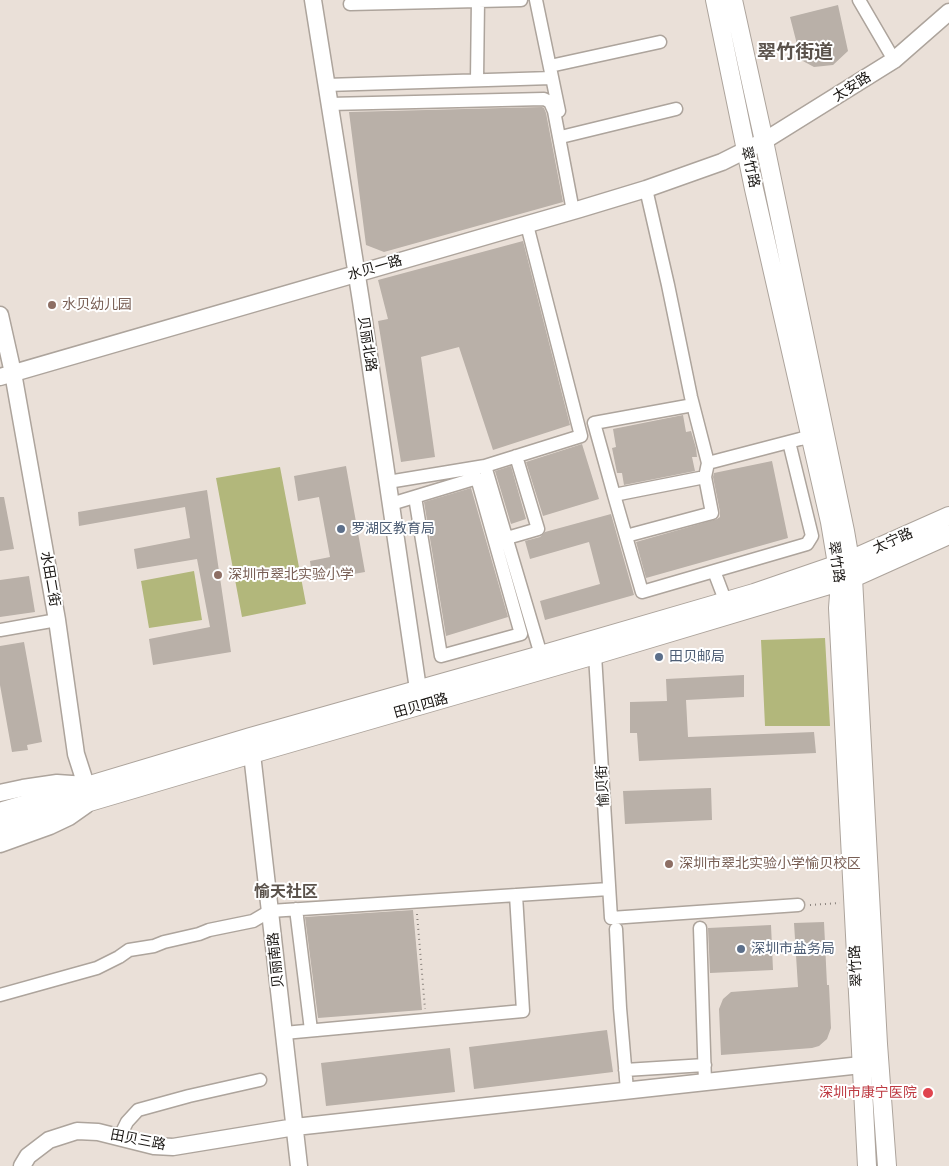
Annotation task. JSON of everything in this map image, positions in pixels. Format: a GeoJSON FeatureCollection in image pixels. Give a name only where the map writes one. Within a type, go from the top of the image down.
{"type":"FeatureCollection","features":[{"type":"Feature","properties":{"kind":"main road","name":"翠竹路"},"geometry":{"type":"LineString","coordinates":[[715,0],[746,150],[810,437],[830,522],[847,580],[887,1166]]}},
{"type":"Feature","properties":{"kind":"main road","name":"翠竹路"},"geometry":{"type":"LineString","coordinates":[[733,0],[845,531],[843,563]]}},
{"type":"Feature","properties":{"kind":"main road","name":"太宁路"},"geometry":{"type":"LineString","coordinates":[[843,563],[949,516]]}},
{"type":"Feature","properties":{"kind":"main road","name":"太宁路"},"geometry":{"type":"LineString","coordinates":[[847,580],[949,534]]}},
{"type":"Feature","properties":{"kind":"main road","name":"田贝四路"},"geometry":{"type":"LineString","coordinates":[[0,812],[252,754],[596,655],[756,600],[843,563]]}},
{"type":"Feature","properties":{"kind":"main road","name":"翠竹路"},"geometry":{"type":"LineString","coordinates":[[847,580],[838,608],[867,1166]]}},
{"type":"Feature","properties":{"kind":"main road","name":"田贝四路"},"geometry":{"type":"LineString","coordinates":[[0,828],[89,793],[241,739],[541,655],[725,600],[756,600],[847,580]]}},
{"type":"Feature","properties":{"kind":"street","name":"贝丽北路"},"geometry":{"type":"LineString","coordinates":[[313,0],[388,482],[418,689]]}},
{"type":"Feature","properties":{"kind":"street"},"geometry":{"type":"LineString","coordinates":[[350,4],[521,0]]}},
{"type":"Feature","properties":{"kind":"street"},"geometry":{"type":"LineString","coordinates":[[536,0],[565,136],[577,210]]}},
{"type":"Feature","properties":{"kind":"street"},"geometry":{"type":"LineString","coordinates":[[859,0],[894,60]]}},
{"type":"Feature","properties":{"kind":"street"},"geometry":{"type":"LineString","coordinates":[[477,80],[478,1]]}},
{"type":"Feature","properties":{"kind":"street","name":"太安路"},"geometry":{"type":"LineString","coordinates":[[746,150],[764,141],[894,60],[949,12]]}},
{"type":"Feature","properties":{"kind":"street"},"geometry":{"type":"LineString","coordinates":[[326,85],[477,80],[551,72],[660,42]]}},
{"type":"Feature","properties":{"kind":"street"},"geometry":{"type":"LineString","coordinates":[[329,104],[544,99],[550,102],[554,111],[577,210]]}},
{"type":"Feature","properties":{"kind":"street"},"geometry":{"type":"LineString","coordinates":[[565,136],[676,109]]}},
{"type":"Feature","properties":{"kind":"street","name":"水贝一路"},"geometry":{"type":"LineString","coordinates":[[7,375],[646,189],[722,162],[746,150]]}},
{"type":"Feature","properties":{"kind":"street"},"geometry":{"type":"LineString","coordinates":[[626,536],[712,513],[706,477],[708,463],[693,405],[646,189]]}},
{"type":"Feature","properties":{"kind":"street"},"geometry":{"type":"LineString","coordinates":[[388,482],[485,466],[581,436],[527,225]]}},
{"type":"Feature","properties":{"kind":"street","name":"水田二街"},"geometry":{"type":"LineString","coordinates":[[0,315],[7,375],[58,620],[76,754],[89,793]]}},
{"type":"Feature","properties":{"kind":"street"},"geometry":{"type":"LineString","coordinates":[[693,405],[594,423],[642,592],[807,544],[812,536],[789,442]]}},
{"type":"Feature","properties":{"kind":"street"},"geometry":{"type":"LineString","coordinates":[[708,463],[810,437]]}},
{"type":"Feature","properties":{"kind":"street"},"geometry":{"type":"LineString","coordinates":[[507,538],[538,529],[516,456]]}},
{"type":"Feature","properties":{"kind":"street"},"geometry":{"type":"LineString","coordinates":[[485,466],[541,655]]}},
{"type":"Feature","properties":{"kind":"street"},"geometry":{"type":"LineString","coordinates":[[614,495],[706,477]]}},
{"type":"Feature","properties":{"kind":"street"},"geometry":{"type":"LineString","coordinates":[[391,504],[414,497],[477,478],[521,634],[441,656],[414,497]]}},
{"type":"Feature","properties":{"kind":"street"},"geometry":{"type":"LineString","coordinates":[[714,571],[725,600]]}},
{"type":"Feature","properties":{"kind":"street"},"geometry":{"type":"LineString","coordinates":[[0,630],[58,620]]}},
{"type":"Feature","properties":{"kind":"street","name":"愉贝街"},"geometry":{"type":"LineString","coordinates":[[596,655],[609,889],[614,924],[627,1090]]}},
{"type":"Feature","properties":{"kind":"street","name":"贝丽南路"},"geometry":{"type":"LineString","coordinates":[[252,754],[299,1166]]}},
{"type":"Feature","properties":{"kind":"street"},"geometry":{"type":"LineString","coordinates":[[0,793],[57,783],[89,793],[69,817],[0,844]]}},
{"type":"Feature","properties":{"kind":"street"},"geometry":{"type":"LineString","coordinates":[[0,995],[97,968],[129,950],[154,946],[209,930],[253,921],[270,911],[609,889]]}},
{"type":"Feature","properties":{"kind":"street"},"geometry":{"type":"LineString","coordinates":[[284,1033],[523,1011],[516,895]]}},
{"type":"Feature","properties":{"kind":"street"},"geometry":{"type":"LineString","coordinates":[[614,924],[798,905]]}},
{"type":"Feature","properties":{"kind":"street"},"geometry":{"type":"LineString","coordinates":[[296,909],[311,1030]]}},
{"type":"Feature","properties":{"kind":"street"},"geometry":{"type":"LineString","coordinates":[[700,928],[706,1082]]}},
{"type":"Feature","properties":{"kind":"street"},"geometry":{"type":"LineString","coordinates":[[625,1070],[705,1065]]}},
{"type":"Feature","properties":{"kind":"street","name":"田贝三路"},"geometry":{"type":"LineString","coordinates":[[22,1166],[28,1156],[48,1140],[77,1131],[98,1132],[154,1146],[173,1147],[295,1127],[861,1065]]}},
{"type":"Feature","properties":{"kind":"street"},"geometry":{"type":"LineString","coordinates":[[119,1138],[127,1122],[138,1110],[188,1096],[260,1080]]}},
{"type":"Feature","properties":{"kind":"path"},"geometry":{"type":"LineString","coordinates":[[416,902],[426,1020]]}},
{"type":"Feature","properties":{"kind":"path"},"geometry":{"type":"LineString","coordinates":[[816,904],[853,903]]}},
{"type":"Feature","properties":{"kind":"green space"},"geometry":{"type":"Polygon","coordinates":[[[280,467],[306,604],[242,617],[216,478],[280,467]]]}},
{"type":"Feature","properties":{"kind":"green space"},"geometry":{"type":"Polygon","coordinates":[[[194,571],[202,620],[149,628],[141,581],[194,571]]]}},
{"type":"Feature","properties":{"kind":"green space"},"geometry":{"type":"Polygon","coordinates":[[[825,638],[830,726],[765,726],[761,640],[825,638]]]}},
{"type":"Feature","properties":{"kind":"building"},"geometry":{"type":"Polygon","coordinates":[[[838,5],[848,51],[833,65],[814,67],[801,60],[790,17],[838,5]]]}},
{"type":"Feature","properties":{"kind":"building"},"geometry":{"type":"Polygon","coordinates":[[[542,107],[546,113],[563,202],[384,252],[366,245],[349,112],[542,107]]]}},
{"type":"Feature","properties":{"kind":"building"},"geometry":{"type":"Polygon","coordinates":[[[523,241],[570,425],[493,450],[459,347],[421,357],[435,457],[401,462],[378,321],[388,319],[378,280],[523,241]]]}},
{"type":"Feature","properties":{"kind":"building"},"geometry":{"type":"Polygon","coordinates":[[[683,415],[686,432],[691,431],[696,448],[697,457],[692,457],[695,471],[624,485],[622,473],[617,473],[612,448],[616,447],[613,429],[683,415]]]}},
{"type":"Feature","properties":{"kind":"building"},"geometry":{"type":"Polygon","coordinates":[[[582,444],[599,499],[543,516],[526,462],[582,444]]]}},
{"type":"Feature","properties":{"kind":"building"},"geometry":{"type":"Polygon","coordinates":[[[772,461],[788,538],[646,578],[636,542],[717,519],[720,517],[720,512],[713,477],[714,473],[772,461]]]}},
{"type":"Feature","properties":{"kind":"building","name":"罗湖区教育局"},"geometry":{"type":"Polygon","coordinates":[[[346,466],[365,572],[313,581],[310,561],[330,557],[319,497],[298,501],[294,476],[346,466]]]}},
{"type":"Feature","properties":{"kind":"building"},"geometry":{"type":"Polygon","coordinates":[[[511,466],[526,519],[511,524],[495,471],[511,466]]]}},
{"type":"Feature","properties":{"kind":"building"},"geometry":{"type":"Polygon","coordinates":[[[471,488],[508,617],[446,636],[424,502],[471,488]]]}},
{"type":"Feature","properties":{"kind":"building"},"geometry":{"type":"Polygon","coordinates":[[[207,490],[231,652],[153,665],[149,639],[210,627],[197,559],[137,569],[134,549],[190,538],[185,507],[79,526],[78,512],[207,490]]]}},
{"type":"Feature","properties":{"kind":"building"},"geometry":{"type":"Polygon","coordinates":[[[0,497],[4,497],[14,549],[0,551],[0,497]]]}},
{"type":"Feature","properties":{"kind":"building"},"geometry":{"type":"Polygon","coordinates":[[[611,514],[634,595],[545,620],[540,601],[600,584],[589,542],[530,559],[525,541],[540,537],[545,532],[611,514]]]}},
{"type":"Feature","properties":{"kind":"building"},"geometry":{"type":"Polygon","coordinates":[[[29,576],[35,612],[0,617],[0,580],[29,576]]]}},
{"type":"Feature","properties":{"kind":"building"},"geometry":{"type":"Polygon","coordinates":[[[24,642],[42,742],[27,745],[28,750],[12,752],[0,685],[0,646],[24,642]]]}},
{"type":"Feature","properties":{"kind":"building"},"geometry":{"type":"Polygon","coordinates":[[[744,675],[744,697],[686,700],[688,737],[814,732],[816,753],[639,761],[637,733],[630,733],[630,702],[667,701],[666,679],[744,675]]]}},
{"type":"Feature","properties":{"kind":"building"},"geometry":{"type":"Polygon","coordinates":[[[711,788],[712,820],[625,824],[623,791],[711,788]]]}},
{"type":"Feature","properties":{"kind":"building"},"geometry":{"type":"Polygon","coordinates":[[[413,910],[422,1010],[318,1018],[305,917],[413,910]]]}},
{"type":"Feature","properties":{"kind":"building"},"geometry":{"type":"Polygon","coordinates":[[[824,922],[831,1028],[827,1039],[819,1046],[812,1048],[721,1055],[719,1009],[723,999],[731,992],[798,987],[794,923],[824,922]]]}},
{"type":"Feature","properties":{"kind":"building","name":"深圳市盐务局"},"geometry":{"type":"Polygon","coordinates":[[[771,925],[773,970],[710,973],[708,928],[771,925]]]}},
{"type":"Feature","properties":{"kind":"building"},"geometry":{"type":"Polygon","coordinates":[[[607,1030],[613,1072],[474,1089],[469,1047],[607,1030]]]}},
{"type":"Feature","properties":{"kind":"building"},"geometry":{"type":"Polygon","coordinates":[[[450,1048],[455,1092],[326,1106],[321,1063],[450,1048]]]}},
{"type":"Feature","properties":{"kind":"place","name":"水贝幼儿园"},"geometry":{"type":"Point","coordinates":[52,305]}},
{"type":"Feature","properties":{"kind":"place","name":"罗湖区教育局"},"geometry":{"type":"Point","coordinates":[341,529]}},
{"type":"Feature","properties":{"kind":"place","name":"深圳市翠北实验小学"},"geometry":{"type":"Point","coordinates":[218,575]}},
{"type":"Feature","properties":{"kind":"place","name":"田贝邮局"},"geometry":{"type":"Point","coordinates":[659,657]}},
{"type":"Feature","properties":{"kind":"place","name":"深圳市翠北实验小学愉贝校区"},"geometry":{"type":"Point","coordinates":[669,864]}},
{"type":"Feature","properties":{"kind":"place","name":"深圳市盐务局"},"geometry":{"type":"Point","coordinates":[741,949]}},
{"type":"Feature","properties":{"kind":"place","name":"深圳市康宁医院"},"geometry":{"type":"Point","coordinates":[928,1093]}},
{"type":"Feature","properties":{"kind":"district","name":"翠竹街道"},"geometry":{"type":"Point","coordinates":[795,52]}},
{"type":"Feature","properties":{"kind":"district","name":"愉天社区"},"geometry":{"type":"Point","coordinates":[286,892]}}]}
